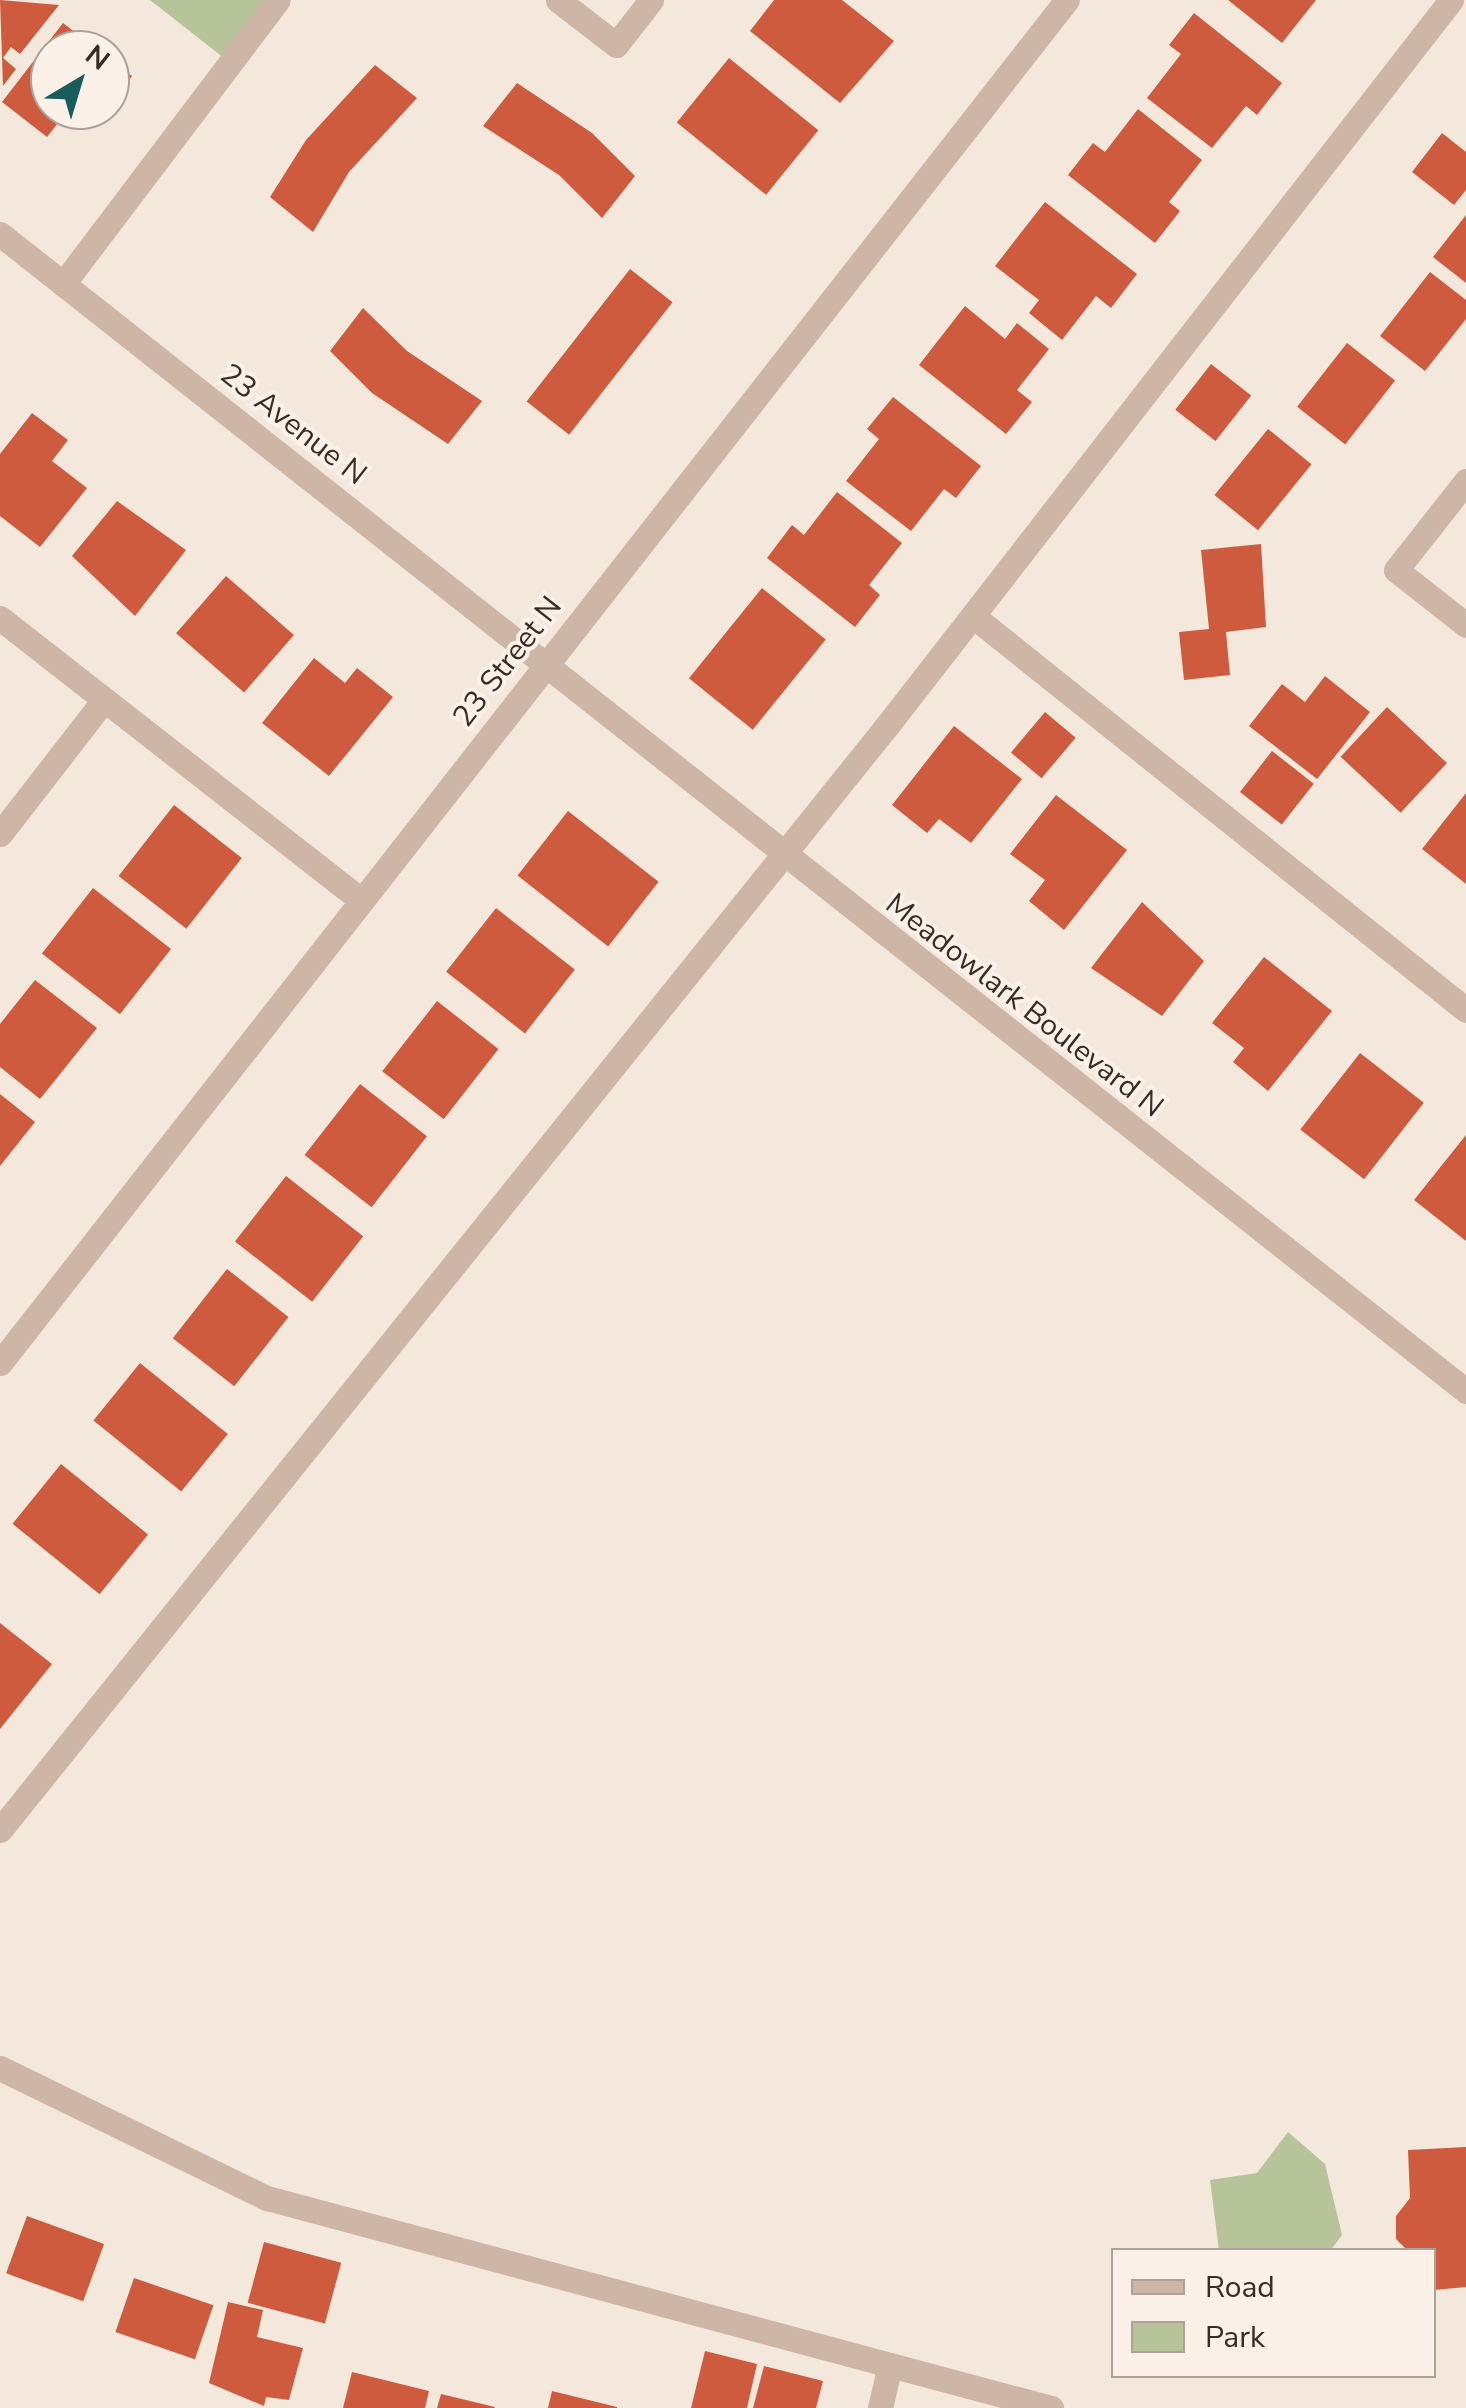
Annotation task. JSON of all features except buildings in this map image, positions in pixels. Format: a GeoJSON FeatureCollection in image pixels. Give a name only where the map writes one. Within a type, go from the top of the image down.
{"type":"FeatureCollection","features":[{"type":"Feature","properties":{"kind":"street"},"geometry":{"type":"LineString","coordinates":[[63,284],[278,0]]}},
{"type":"Feature","properties":{"kind":"street"},"geometry":{"type":"LineString","coordinates":[[558,0],[616,45],[651,0]]}},
{"type":"Feature","properties":{"kind":"street","name":"23 Street N"},"geometry":{"type":"LineString","coordinates":[[0,1363],[1067,0]]}},
{"type":"Feature","properties":{"kind":"street"},"geometry":{"type":"LineString","coordinates":[[0,1830],[973,616],[1451,0]]}},
{"type":"Feature","properties":{"kind":"street","name":"23 Avenue N"},"geometry":{"type":"LineString","coordinates":[[0,234],[545,668]]}},
{"type":"Feature","properties":{"kind":"street"},"geometry":{"type":"LineString","coordinates":[[1466,481],[1396,570],[1466,625]]}},
{"type":"Feature","properties":{"kind":"street"},"geometry":{"type":"LineString","coordinates":[[973,616],[1466,1010]]}},
{"type":"Feature","properties":{"kind":"street"},"geometry":{"type":"LineString","coordinates":[[0,618],[362,902]]}},
{"type":"Feature","properties":{"kind":"street","name":"Meadowlark Boulevard N"},"geometry":{"type":"LineString","coordinates":[[545,668],[778,856],[1465,1388]]}},
{"type":"Feature","properties":{"kind":"street"},"geometry":{"type":"LineString","coordinates":[[0,834],[104,700]]}},
{"type":"Feature","properties":{"kind":"street"},"geometry":{"type":"LineString","coordinates":[[0,2068],[267,2198],[1051,2408]]}},
{"type":"Feature","properties":{"kind":"street"},"geometry":{"type":"LineString","coordinates":[[880,2408],[890,2365]]}},
{"type":"Feature","properties":{"kind":"green space"},"geometry":{"type":"Polygon","coordinates":[[[150,0],[278,0],[229,62],[150,0]]]}},
{"type":"Feature","properties":{"kind":"green space"},"geometry":{"type":"Polygon","coordinates":[[[1288,2132],[1325,2164],[1342,2235],[1332,2248],[1219,2248],[1210,2180],[1257,2173],[1288,2132]]]}}]}
